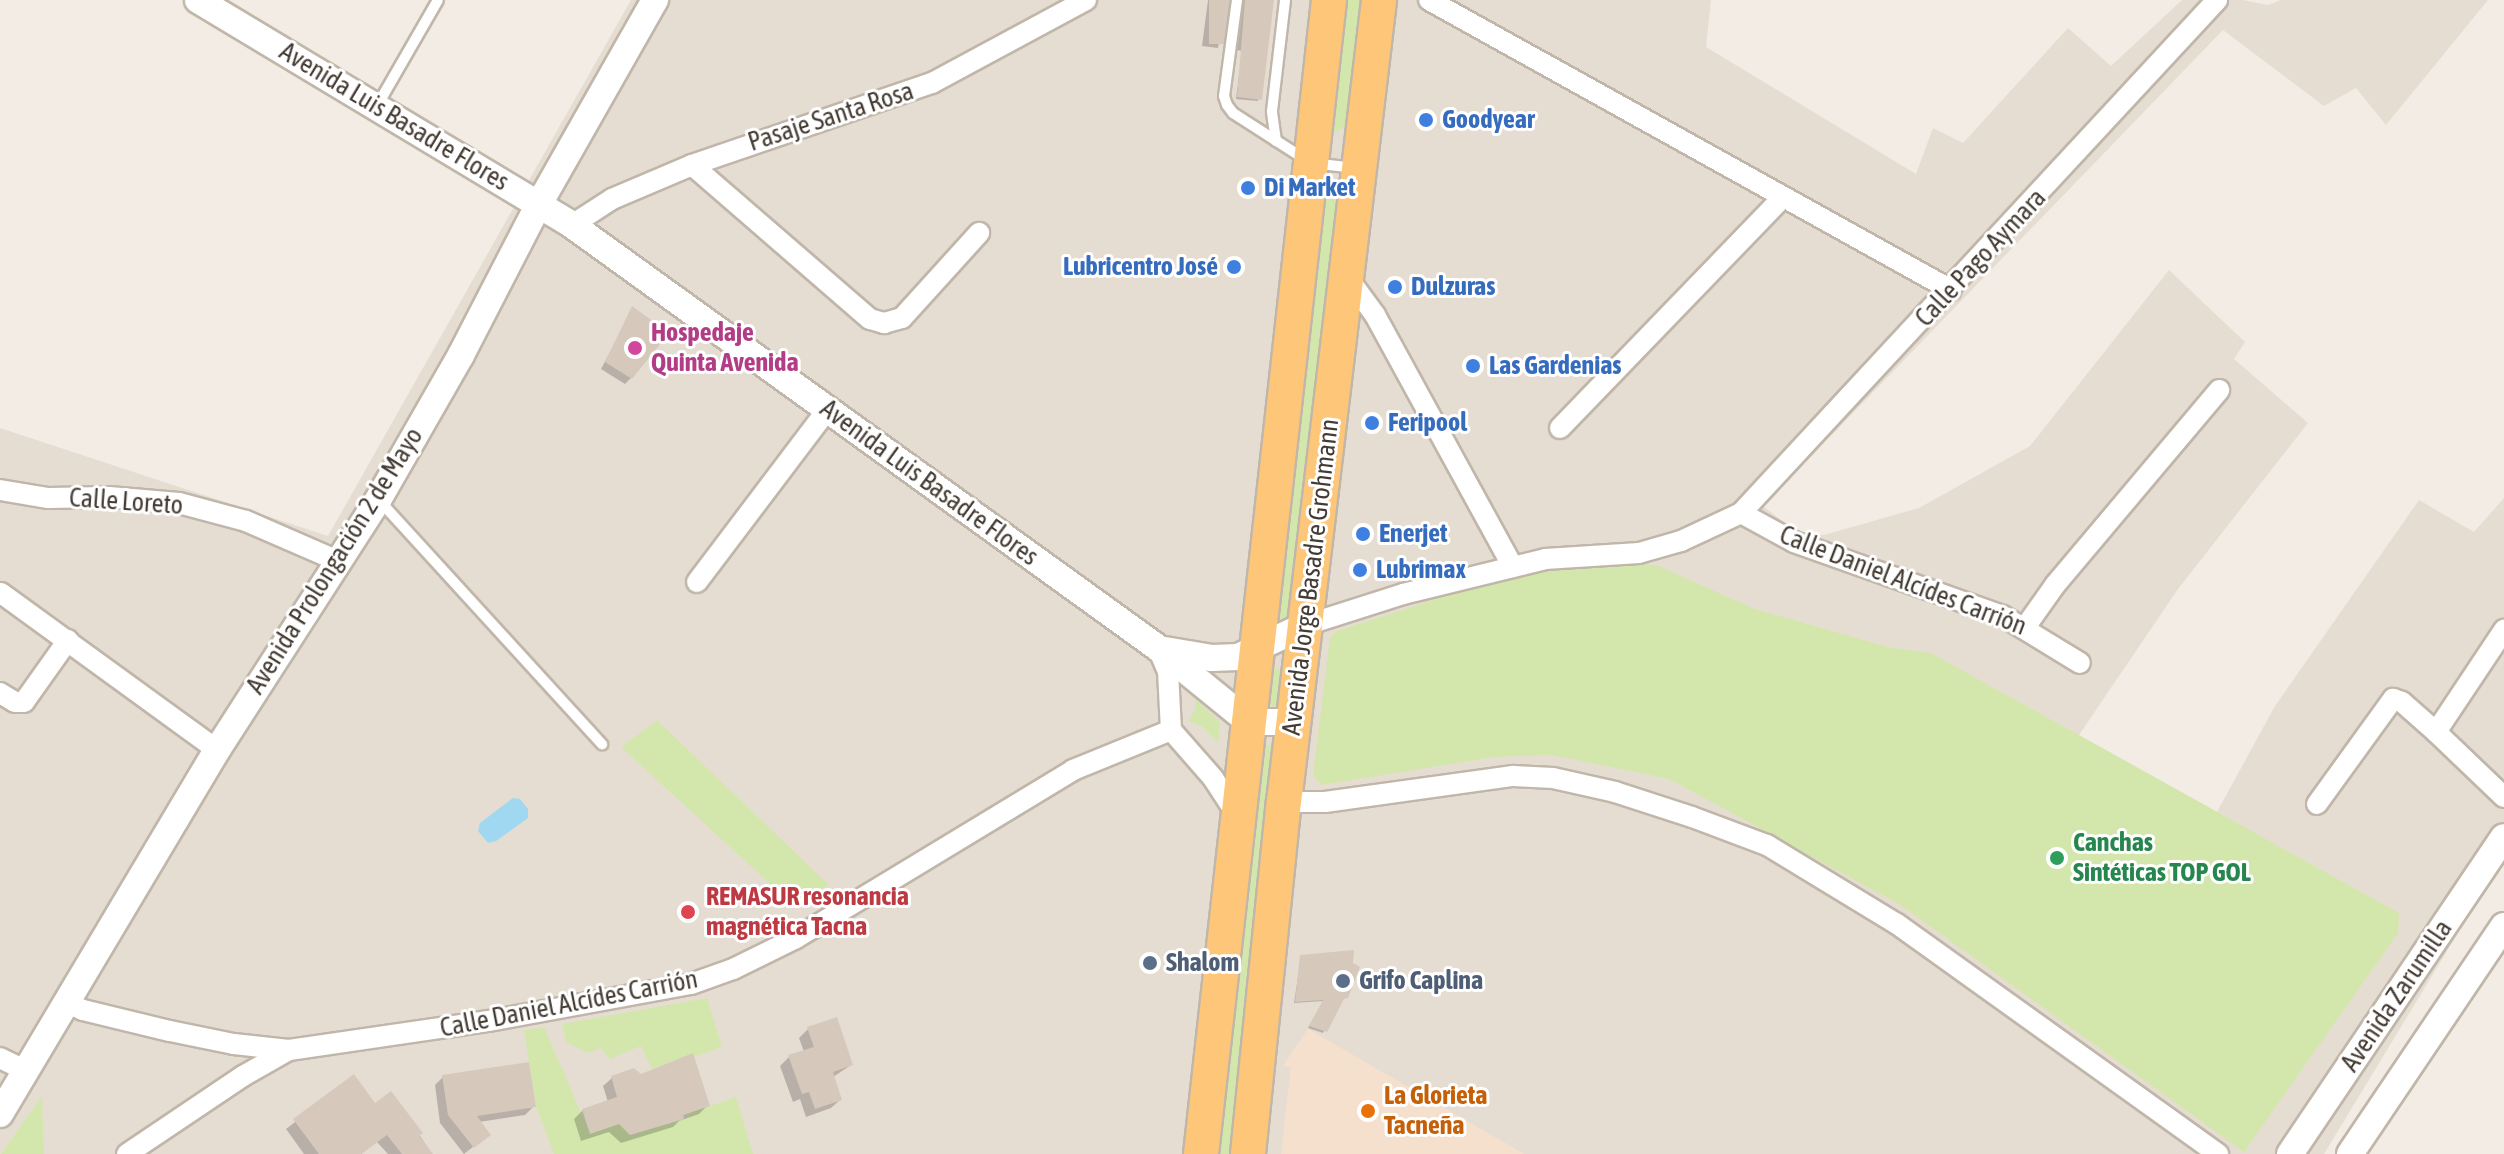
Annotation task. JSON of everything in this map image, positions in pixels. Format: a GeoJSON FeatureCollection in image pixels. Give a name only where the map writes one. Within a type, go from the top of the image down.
{"type":"FeatureCollection","features":[{"type":"Feature","properties":{"kind":"highway","name":"Avenida Jorge Basadre Grohmann"},"geometry":{"type":"LineString","coordinates":[[1201,1154],[1329,0]]}},
{"type":"Feature","properties":{"kind":"highway","name":"Avenida Jorge Basadre Grohmann"},"geometry":{"type":"LineString","coordinates":[[1248,1154],[1284,802],[1379,0]]}},
{"type":"Feature","properties":{"kind":"street","name":"Avenida Luis Basadre Flores"},"geometry":{"type":"LineString","coordinates":[[198,0],[572,225],[1158,648],[1249,722]]}},
{"type":"Feature","properties":{"kind":"street","name":"Avenida Prolongación 2 de Mayo"},"geometry":{"type":"LineString","coordinates":[[0,1114],[217,750],[378,500],[461,355],[539,204],[655,0]]}},
{"type":"Feature","properties":{"kind":"street","name":"Pasaje Santa Rosa"},"geometry":{"type":"LineString","coordinates":[[572,225],[612,199],[692,165],[932,83],[1086,0]]}},
{"type":"Feature","properties":{"kind":"street"},"geometry":{"type":"LineString","coordinates":[[1429,0],[1951,290]]}},
{"type":"Feature","properties":{"kind":"street","name":"Calle Pago Aymara"},"geometry":{"type":"LineString","coordinates":[[1741,513],[2217,0]]}},
{"type":"Feature","properties":{"kind":"street"},"geometry":{"type":"LineString","coordinates":[[692,165],[870,319],[884,323],[902,318],[979,233]]}},
{"type":"Feature","properties":{"kind":"street"},"geometry":{"type":"LineString","coordinates":[[1560,428],[1783,197]]}},
{"type":"Feature","properties":{"kind":"street"},"geometry":{"type":"LineString","coordinates":[[1345,274],[1375,315],[1513,567]]}},
{"type":"Feature","properties":{"kind":"street"},"geometry":{"type":"LineString","coordinates":[[2026,626],[2055,585],[2219,390]]}},
{"type":"Feature","properties":{"kind":"street"},"geometry":{"type":"LineString","coordinates":[[697,582],[827,410]]}},
{"type":"Feature","properties":{"kind":"street","name":"Calle Loreto"},"geometry":{"type":"LineString","coordinates":[[0,490],[48,498],[144,499],[190,506],[246,521],[338,561]]}},
{"type":"Feature","properties":{"kind":"street"},"geometry":{"type":"LineString","coordinates":[[1158,648],[1212,658],[1238,657],[1306,625],[1403,594],[1545,559],[1639,553],[1681,541],[1741,513]]}},
{"type":"Feature","properties":{"kind":"street","name":"Calle Daniel Alcídes Carrión"},"geometry":{"type":"LineString","coordinates":[[1741,513],[1794,542],[2026,626],[2080,663]]}},
{"type":"Feature","properties":{"kind":"street"},"geometry":{"type":"LineString","coordinates":[[1,593],[217,750]]}},
{"type":"Feature","properties":{"kind":"street"},"geometry":{"type":"LineString","coordinates":[[2436,732],[2504,630]]}},
{"type":"Feature","properties":{"kind":"street"},"geometry":{"type":"LineString","coordinates":[[0,693],[15,702],[24,702],[68,640]]}},
{"type":"Feature","properties":{"kind":"street"},"geometry":{"type":"LineString","coordinates":[[1158,648],[1168,671],[1171,730],[1213,778],[1239,819]]}},
{"type":"Feature","properties":{"kind":"street"},"geometry":{"type":"LineString","coordinates":[[2317,804],[2393,699],[2402,702],[2436,732],[2504,797]]}},
{"type":"Feature","properties":{"kind":"street"},"geometry":{"type":"LineString","coordinates":[[1249,722],[1294,722]]}},
{"type":"Feature","properties":{"kind":"street","name":"Calle Daniel Alcídes Carrión"},"geometry":{"type":"LineString","coordinates":[[65,1001],[83,1010],[182,1034],[289,1050],[596,1003],[691,984],[733,969],[796,938],[1073,770],[1171,730]]}},
{"type":"Feature","properties":{"kind":"street"},"geometry":{"type":"LineString","coordinates":[[1284,802],[1325,802],[1527,776],[1553,778],[1615,792],[1767,845],[1961,966],[2218,1154]]}},
{"type":"Feature","properties":{"kind":"street","name":"Avenida Zarumilla"},"geometry":{"type":"LineString","coordinates":[[2290,1154],[2504,837]]}},
{"type":"Feature","properties":{"kind":"street","name":"Avenida Zarumilla"},"geometry":{"type":"LineString","coordinates":[[2350,1154],[2504,926]]}},
{"type":"Feature","properties":{"kind":"street","name":"Calle Daniel Alcídes Carrión"},"geometry":{"type":"LineString","coordinates":[[127,1154],[243,1076],[289,1050]]}},
{"type":"Feature","properties":{"kind":"street"},"geometry":{"type":"LineString","coordinates":[[0,1058],[27,1071]]}},
{"type":"Feature","properties":{"kind":"lane"},"geometry":{"type":"LineString","coordinates":[[377,106],[438,0]]}},
{"type":"Feature","properties":{"kind":"lane"},"geometry":{"type":"LineString","coordinates":[[1237,0],[1224,96],[1233,113],[1311,163],[1358,169]]}},
{"type":"Feature","properties":{"kind":"lane"},"geometry":{"type":"LineString","coordinates":[[1276,141],[1272,111],[1285,0]]}},
{"type":"Feature","properties":{"kind":"lane"},"geometry":{"type":"LineString","coordinates":[[378,500],[602,744]]}},
{"type":"Feature","properties":{"kind":"shaded area"},"geometry":{"type":"Polygon","coordinates":[[[631,0],[1711,0],[1706,47],[1916,174],[1933,128],[1963,143],[2068,28],[2111,66],[2182,0],[2243,0],[2268,5],[2281,0],[2488,0],[2386,125],[2356,88],[2324,106],[2223,30],[1763,506],[1795,531],[1824,535],[1919,508],[2030,446],[2169,270],[2245,342],[2234,359],[2308,423],[2178,589],[2079,735],[2217,812],[2275,706],[2419,500],[2474,532],[2504,498],[2504,857],[2324,1154],[0,1154],[0,428],[328,536],[631,0]]]}},
{"type":"Feature","properties":{"kind":"shaded area","name":"La Glorieta Tacneña"},"geometry":{"type":"Polygon","coordinates":[[[1308,1029],[1524,1154],[1281,1154],[1291,1067],[1283,1066],[1308,1029]]]}},
{"type":"Feature","properties":{"kind":"green space"},"geometry":{"type":"Polygon","coordinates":[[[1341,0],[1362,0],[1347,126],[1335,132],[1327,124],[1341,0]]]}},
{"type":"Feature","properties":{"kind":"green space"},"geometry":{"type":"Polygon","coordinates":[[[1326,199],[1334,199],[1341,208],[1292,616],[1282,620],[1274,611],[1317,209],[1326,199]]]}},
{"type":"Feature","properties":{"kind":"green space","name":"Canchas Sintéticas TOP GOL"},"geometry":{"type":"Polygon","coordinates":[[[1606,562],[1656,565],[1755,609],[1888,647],[1931,653],[2399,913],[2398,933],[2244,1152],[1899,904],[1669,779],[1552,755],[1494,757],[1322,785],[1313,776],[1330,637],[1337,631],[1539,566],[1606,562]]]}},
{"type":"Feature","properties":{"kind":"green space"},"geometry":{"type":"Polygon","coordinates":[[[1274,668],[1284,670],[1285,702],[1276,710],[1264,698],[1265,673],[1274,668]]]}},
{"type":"Feature","properties":{"kind":"green space"},"geometry":{"type":"Polygon","coordinates":[[[1195,699],[1220,722],[1218,743],[1203,727],[1188,721],[1195,710],[1195,699]]]}},
{"type":"Feature","properties":{"kind":"green space"},"geometry":{"type":"Polygon","coordinates":[[[657,720],[829,885],[792,904],[621,747],[657,720]]]}},
{"type":"Feature","properties":{"kind":"green space"},"geometry":{"type":"Polygon","coordinates":[[[1263,745],[1274,745],[1232,1154],[1211,1154],[1263,745]]]}},
{"type":"Feature","properties":{"kind":"green space"},"geometry":{"type":"Polygon","coordinates":[[[707,998],[722,1047],[694,1057],[692,1054],[652,1069],[641,1046],[610,1059],[601,1048],[587,1053],[566,1042],[562,1024],[707,998]]]}},
{"type":"Feature","properties":{"kind":"green space"},"geometry":{"type":"Polygon","coordinates":[[[544,1027],[590,1133],[619,1124],[631,1135],[684,1119],[692,1112],[736,1097],[753,1154],[554,1154],[536,1107],[524,1030],[544,1027]]]}},
{"type":"Feature","properties":{"kind":"green space"},"geometry":{"type":"Polygon","coordinates":[[[42,1096],[44,1154],[1,1154],[42,1096]]]}},
{"type":"Feature","properties":{"kind":"water"},"geometry":{"type":"Polygon","coordinates":[[[513,798],[520,799],[528,809],[528,818],[496,841],[488,843],[478,831],[480,823],[513,798]]]}},
{"type":"Feature","properties":{"kind":"building"},"geometry":{"type":"Polygon","coordinates":[[[1209,0],[1229,0],[1229,44],[1209,44],[1209,0]]]}},
{"type":"Feature","properties":{"kind":"building"},"geometry":{"type":"Polygon","coordinates":[[[1245,0],[1274,0],[1262,100],[1237,97],[1245,0]]]}},
{"type":"Feature","properties":{"kind":"building","name":"Hospedaje Quinta Avenida"},"geometry":{"type":"Polygon","coordinates":[[[632,306],[669,333],[632,379],[605,362],[632,306]]]}},
{"type":"Feature","properties":{"kind":"building"},"geometry":{"type":"Polygon","coordinates":[[[1354,950],[1353,963],[1360,967],[1348,998],[1344,999],[1327,1032],[1309,1026],[1323,1000],[1295,1002],[1300,955],[1354,950]]]}},
{"type":"Feature","properties":{"kind":"building"},"geometry":{"type":"Polygon","coordinates":[[[837,1017],[853,1065],[833,1072],[842,1100],[815,1109],[809,1092],[802,1094],[788,1055],[814,1047],[807,1027],[837,1017]]]}},
{"type":"Feature","properties":{"kind":"building"},"geometry":{"type":"Polygon","coordinates":[[[693,1053],[710,1106],[683,1115],[684,1119],[630,1135],[619,1124],[590,1134],[582,1109],[617,1097],[611,1076],[634,1068],[641,1074],[693,1053]]]}},
{"type":"Feature","properties":{"kind":"building"},"geometry":{"type":"Polygon","coordinates":[[[529,1062],[536,1107],[477,1116],[491,1135],[474,1148],[448,1115],[442,1075],[529,1062]]]}},
{"type":"Feature","properties":{"kind":"building"},"geometry":{"type":"Polygon","coordinates":[[[354,1074],[375,1103],[391,1091],[423,1133],[419,1136],[433,1154],[402,1154],[387,1135],[361,1154],[319,1154],[293,1119],[354,1074]]]}},
{"type":"Feature","properties":{"kind":"place","name":"Goodyear"},"geometry":{"type":"Point","coordinates":[1426,120]}},
{"type":"Feature","properties":{"kind":"place","name":"Di Market"},"geometry":{"type":"Point","coordinates":[1248,188]}},
{"type":"Feature","properties":{"kind":"place","name":"Lubricentro José"},"geometry":{"type":"Point","coordinates":[1234,267]}},
{"type":"Feature","properties":{"kind":"place","name":"Dulzuras"},"geometry":{"type":"Point","coordinates":[1395,287]}},
{"type":"Feature","properties":{"kind":"place","name":"Hospedaje Quinta Avenida"},"geometry":{"type":"Point","coordinates":[635,348]}},
{"type":"Feature","properties":{"kind":"place","name":"Las Gardenias"},"geometry":{"type":"Point","coordinates":[1473,366]}},
{"type":"Feature","properties":{"kind":"place","name":"Feripool"},"geometry":{"type":"Point","coordinates":[1372,423]}},
{"type":"Feature","properties":{"kind":"place","name":"Enerjet"},"geometry":{"type":"Point","coordinates":[1363,534]}},
{"type":"Feature","properties":{"kind":"place","name":"Lubrimax"},"geometry":{"type":"Point","coordinates":[1360,570]}},
{"type":"Feature","properties":{"kind":"place","name":"Canchas Sintéticas TOP GOL"},"geometry":{"type":"Point","coordinates":[2057,858]}},
{"type":"Feature","properties":{"kind":"place","name":"REMASUR resonancia magnética Tacna"},"geometry":{"type":"Point","coordinates":[688,912]}},
{"type":"Feature","properties":{"kind":"place","name":"Shalom"},"geometry":{"type":"Point","coordinates":[1150,963]}},
{"type":"Feature","properties":{"kind":"place","name":"Grifo Caplina"},"geometry":{"type":"Point","coordinates":[1343,981]}},
{"type":"Feature","properties":{"kind":"place","name":"La Glorieta Tacneña"},"geometry":{"type":"Point","coordinates":[1368,1111]}}]}
